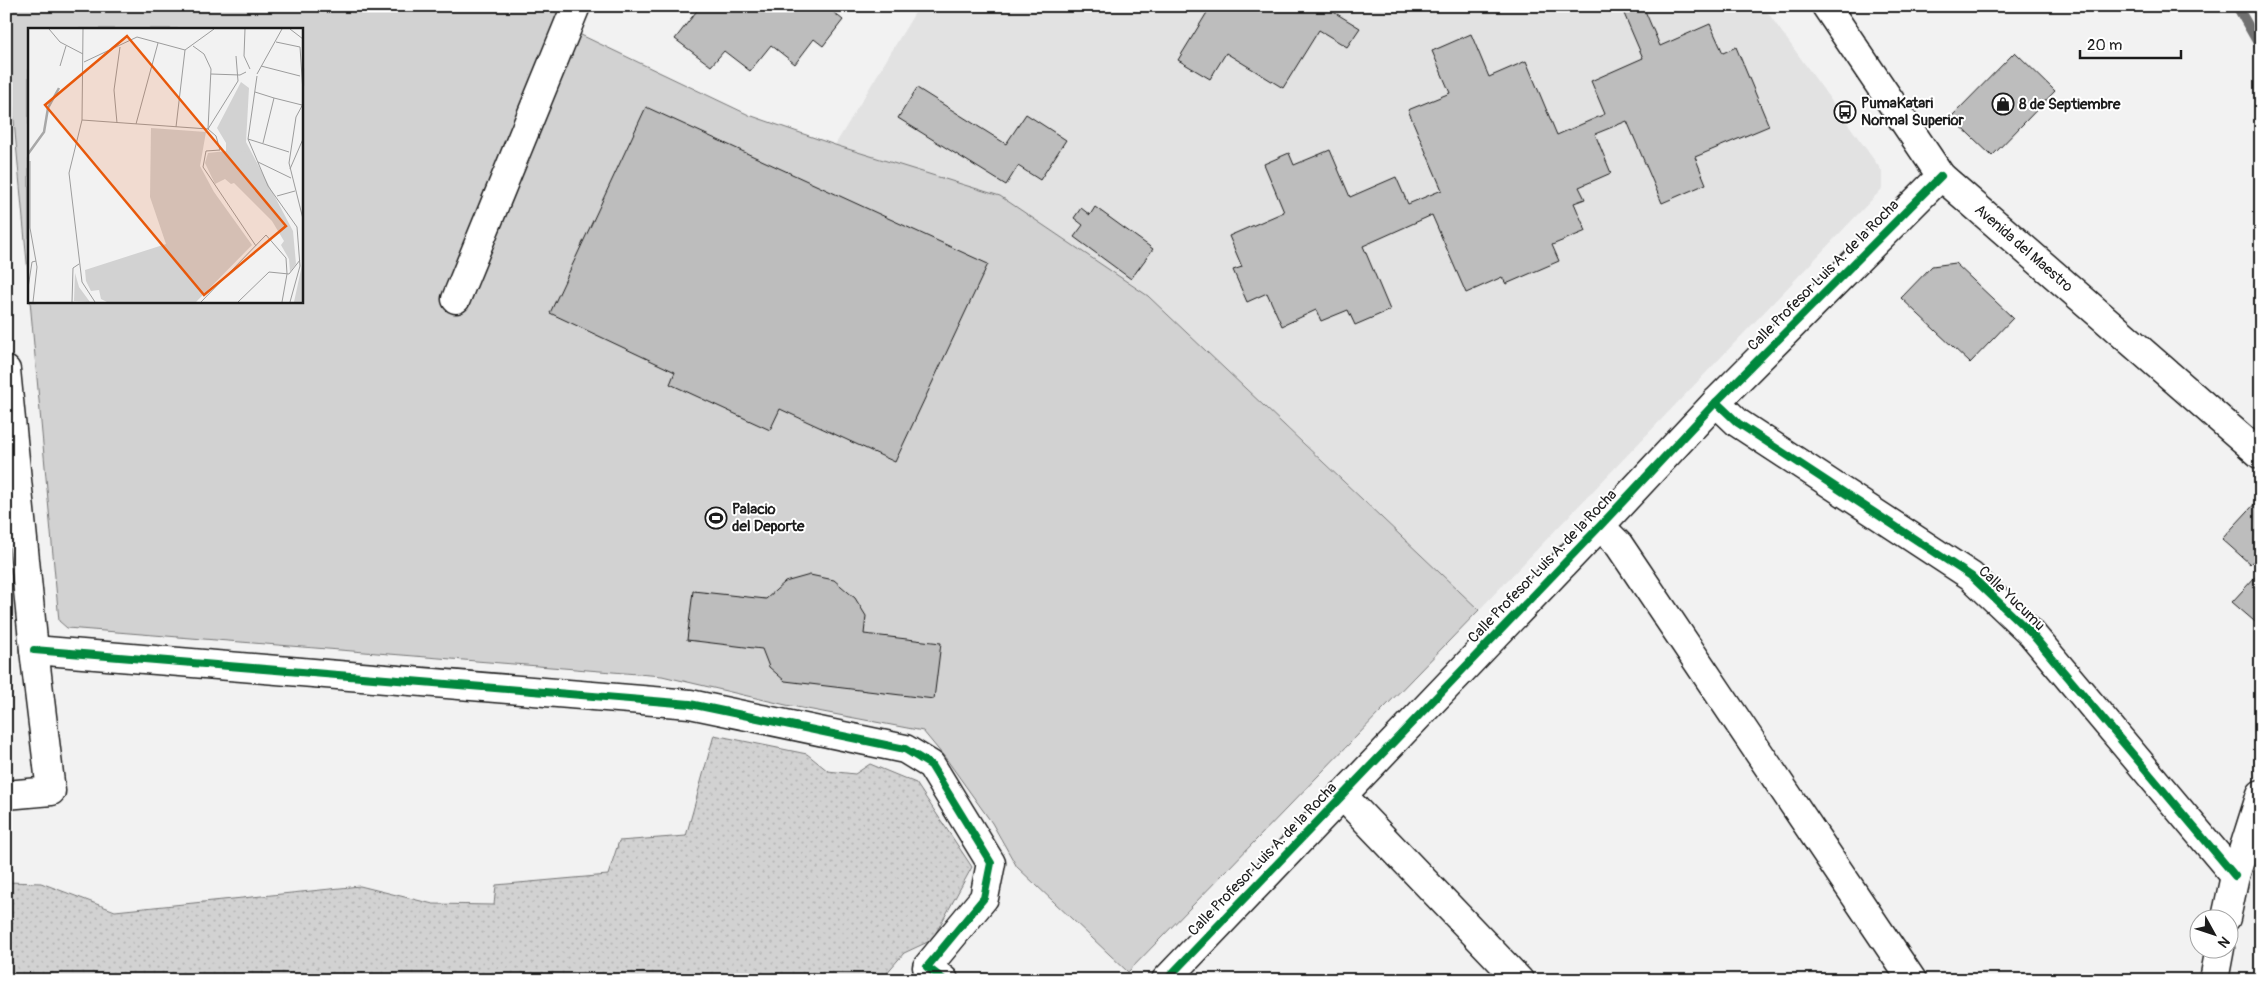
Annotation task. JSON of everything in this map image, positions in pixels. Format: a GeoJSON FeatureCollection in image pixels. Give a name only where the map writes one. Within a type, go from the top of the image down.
{"type":"FeatureCollection","features":[{"type":"Feature","properties":{"kind":"street"},"geometry":{"type":"LineString","coordinates":[[456,299],[576,6]]}},
{"type":"Feature","properties":{"kind":"street","name":"Avenida del Maestro"},"geometry":{"type":"LineString","coordinates":[[1826,6],[1941,176],[2261,455]]}},
{"type":"Feature","properties":{"kind":"street","name":"Calle Profesor Luis A. de la Rocha"},"geometry":{"type":"LineString","coordinates":[[1166,980],[1716,402],[1941,176]]}},
{"type":"Feature","properties":{"kind":"street"},"geometry":{"type":"LineString","coordinates":[[6,370],[34,650],[51,791],[6,795]]}},
{"type":"Feature","properties":{"kind":"street","name":"Calle Yucumu"},"geometry":{"type":"LineString","coordinates":[[1716,402],[1738,423],[1971,576],[2031,634],[2235,876]]}},
{"type":"Feature","properties":{"kind":"street"},"geometry":{"type":"LineString","coordinates":[[1600,526],[1619,546],[1912,980]]}},
{"type":"Feature","properties":{"kind":"street"},"geometry":{"type":"LineString","coordinates":[[34,650],[690,704],[906,749],[931,765],[991,863],[984,898],[927,967],[944,980]]}},
{"type":"Feature","properties":{"kind":"street"},"geometry":{"type":"LineString","coordinates":[[2228,908],[2235,876],[2261,794]]}},
{"type":"Feature","properties":{"kind":"street"},"geometry":{"type":"LineString","coordinates":[[1342,795],[1518,980]]}},
{"type":"Feature","properties":{"kind":"street"},"geometry":{"type":"LineString","coordinates":[[2214,980],[2218,958]]}},
{"type":"Feature","properties":{"kind":"path"},"geometry":{"type":"LineString","coordinates":[[35,980],[46,980]]}},
{"type":"Feature","properties":{"kind":"shaded area","name":"Palacio del Deporte"},"geometry":{"type":"Polygon","coordinates":[[[6,6],[591,6],[579,34],[749,115],[835,145],[1000,196],[1148,296],[1479,610],[1128,972],[1017,867],[992,823],[947,760],[923,731],[786,705],[662,676],[67,628],[59,621],[30,302],[302,302],[302,28],[28,28],[28,273],[6,34],[6,6]]]}},
{"type":"Feature","properties":{"kind":"shaded area"},"geometry":{"type":"Polygon","coordinates":[[[919,6],[1763,6],[1882,171],[1882,189],[1479,610],[1287,427],[835,145],[919,6]]]}},
{"type":"Feature","properties":{"kind":"shaded area"},"geometry":{"type":"Polygon","coordinates":[[[714,735],[807,754],[828,771],[855,774],[870,764],[916,783],[972,867],[932,940],[904,953],[885,975],[884,980],[6,980],[6,882],[41,883],[115,911],[360,886],[433,904],[494,905],[496,885],[608,875],[619,841],[686,836],[714,735]]]}},
{"type":"Feature","properties":{"kind":"building"},"geometry":{"type":"Polygon","coordinates":[[[696,6],[837,6],[833,12],[843,20],[823,46],[814,39],[795,64],[771,45],[750,71],[724,51],[711,66],[675,39],[699,8],[696,6]]]}},
{"type":"Feature","properties":{"kind":"building"},"geometry":{"type":"Polygon","coordinates":[[[1211,6],[1335,6],[1332,11],[1360,28],[1347,47],[1319,30],[1283,88],[1226,53],[1210,79],[1178,60],[1211,6]]]}},
{"type":"Feature","properties":{"kind":"building"},"geometry":{"type":"Polygon","coordinates":[[[1628,6],[1643,6],[1660,46],[1710,24],[1723,53],[1736,47],[1769,126],[1695,157],[1706,184],[1662,203],[1627,121],[1595,134],[1611,173],[1579,187],[1585,199],[1574,203],[1586,231],[1552,245],[1559,261],[1506,284],[1502,277],[1466,293],[1432,215],[1363,246],[1390,310],[1355,325],[1348,310],[1321,321],[1316,310],[1282,326],[1267,293],[1247,302],[1233,270],[1242,267],[1229,236],[1284,212],[1264,164],[1289,153],[1294,165],[1330,150],[1350,197],[1396,177],[1408,204],[1442,190],[1408,110],[1450,93],[1432,51],[1471,34],[1489,77],[1526,61],[1557,135],[1605,114],[1591,81],[1643,58],[1622,9],[1628,6]]]}},
{"type":"Feature","properties":{"kind":"building","name":"8 de Septiembre"},"geometry":{"type":"Polygon","coordinates":[[[2015,52],[2055,91],[1992,156],[1951,117],[2015,52]]]}},
{"type":"Feature","properties":{"kind":"building"},"geometry":{"type":"Polygon","coordinates":[[[917,88],[1006,144],[1026,114],[1066,140],[1040,180],[1018,166],[1006,185],[898,118],[917,88]]]}},
{"type":"Feature","properties":{"kind":"building"},"geometry":{"type":"Polygon","coordinates":[[[646,107],[988,264],[895,462],[780,409],[770,430],[670,384],[675,372],[550,313],[646,107]]]}},
{"type":"Feature","properties":{"kind":"building"},"geometry":{"type":"Polygon","coordinates":[[[1095,207],[1153,249],[1131,279],[1074,237],[1083,225],[1074,218],[1081,208],[1090,215],[1095,207]]]}},
{"type":"Feature","properties":{"kind":"building"},"geometry":{"type":"Polygon","coordinates":[[[1955,263],[2013,318],[1970,363],[1901,298],[1932,266],[1955,263]]]}},
{"type":"Feature","properties":{"kind":"building"},"geometry":{"type":"Polygon","coordinates":[[[2261,497],[2261,559],[2258,556],[2250,564],[2222,539],[2261,497]]]}},
{"type":"Feature","properties":{"kind":"building"},"geometry":{"type":"Polygon","coordinates":[[[810,575],[834,580],[855,598],[866,616],[864,634],[941,643],[934,699],[785,681],[769,667],[762,649],[687,640],[693,591],[766,599],[785,582],[810,575]]]}},
{"type":"Feature","properties":{"kind":"building"},"geometry":{"type":"Polygon","coordinates":[[[2256,576],[2261,580],[2261,627],[2232,602],[2256,576]]]}},
{"type":"Feature","properties":{"kind":"waterway"},"geometry":{"type":"LineString","coordinates":[[2237,6],[2261,48]]}},
{"type":"Feature","properties":{"kind":"cycle path"},"geometry":{"type":"LineString","coordinates":[[1166,980],[1716,402],[1941,176]]}},
{"type":"Feature","properties":{"kind":"cycle path"},"geometry":{"type":"LineString","coordinates":[[1716,402],[1738,423],[1971,576],[2031,633],[2235,876]]}},
{"type":"Feature","properties":{"kind":"cycle path"},"geometry":{"type":"LineString","coordinates":[[34,650],[690,704],[905,749],[931,765],[991,863],[984,898],[927,967],[944,980]]}},
{"type":"Feature","properties":{"kind":"place","name":"8 de Septiembre"},"geometry":{"type":"Point","coordinates":[2003,104]}},
{"type":"Feature","properties":{"kind":"place","name":"PumaKatari Normal Superior"},"geometry":{"type":"Point","coordinates":[1845,112]}},
{"type":"Feature","properties":{"kind":"place","name":"Palacio del Deporte"},"geometry":{"type":"Point","coordinates":[716,518]}}]}
